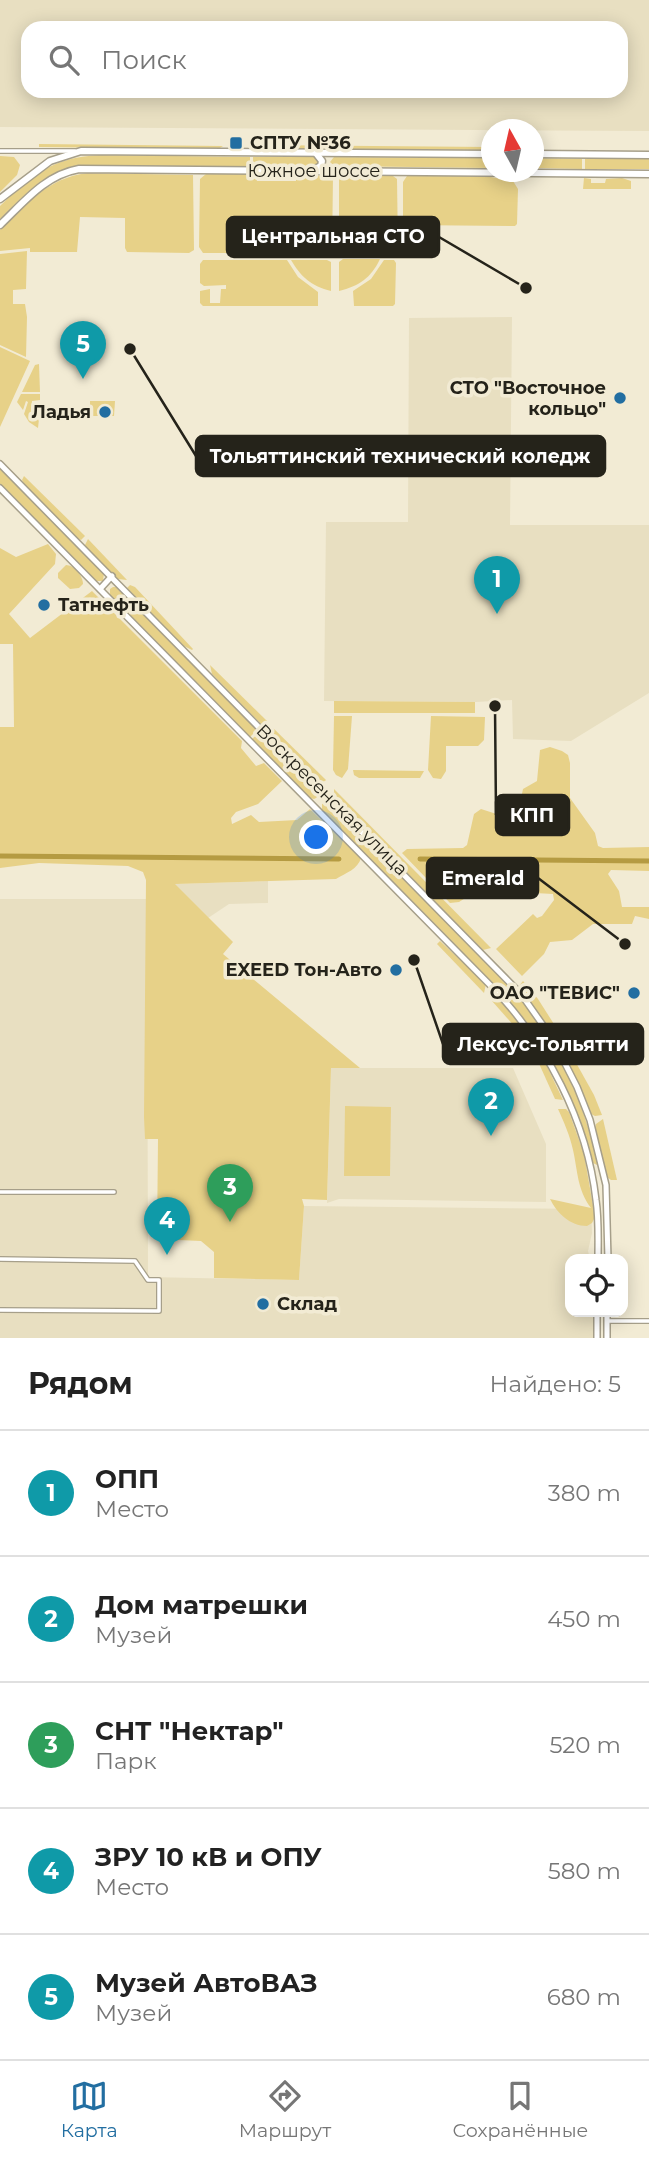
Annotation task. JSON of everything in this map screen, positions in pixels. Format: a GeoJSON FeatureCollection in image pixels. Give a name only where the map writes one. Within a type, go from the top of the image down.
{"type":"FeatureCollection","features":[{"type":"Feature","properties":{"kind":"main road","name":"Южное шоссе"},"geometry":{"type":"LineString","coordinates":[[0,200],[50,161],[81,151],[481,154]]}},
{"type":"Feature","properties":{"kind":"main road"},"geometry":{"type":"LineString","coordinates":[[313,170],[321,166],[315,152]]}},
{"type":"Feature","properties":{"kind":"main road"},"geometry":{"type":"LineString","coordinates":[[331,153],[325,161],[332,170]]}},
{"type":"Feature","properties":{"kind":"main road"},"geometry":{"type":"LineString","coordinates":[[544,154],[649,155]]}},
{"type":"Feature","properties":{"kind":"main road","name":"Южное шоссе"},"geometry":{"type":"LineString","coordinates":[[0,225],[51,178],[65,172],[92,169],[649,174]]}},
{"type":"Feature","properties":{"kind":"main road","name":"Воскресенская улица"},"geometry":{"type":"LineString","coordinates":[[0,464],[521,994],[552,1038],[590,1120],[606,1185],[608,1254]]}},
{"type":"Feature","properties":{"kind":"main road","name":"Воскресенская улица"},"geometry":{"type":"LineString","coordinates":[[0,488],[498,993],[525,1024],[539,1045],[579,1129],[595,1189],[598,1254]]}},
{"type":"Feature","properties":{"kind":"main road"},"geometry":{"type":"LineString","coordinates":[[100,589],[112,576]]}},
{"type":"Feature","properties":{"kind":"main road"},"geometry":{"type":"LineString","coordinates":[[312,805],[324,793]]}},
{"type":"Feature","properties":{"kind":"main road"},"geometry":{"type":"LineString","coordinates":[[589,1163],[597,1168],[600,1160]]}},
{"type":"Feature","properties":{"kind":"main road"},"geometry":{"type":"LineString","coordinates":[[595,1189],[598,1180],[603,1180],[606,1185]]}},
{"type":"Feature","properties":{"kind":"main road"},"geometry":{"type":"LineString","coordinates":[[597,1317],[597,1338]]}},
{"type":"Feature","properties":{"kind":"main road"},"geometry":{"type":"LineString","coordinates":[[607,1317],[607,1338]]}},
{"type":"Feature","properties":{"kind":"main road"},"geometry":{"type":"LineString","coordinates":[[597,1321],[607,1321]]}},
{"type":"Feature","properties":{"kind":"street"},"geometry":{"type":"LineString","coordinates":[[0,152],[81,151]]}},
{"type":"Feature","properties":{"kind":"street"},"geometry":{"type":"LineString","coordinates":[[0,1192],[114,1192]]}},
{"type":"Feature","properties":{"kind":"street"},"geometry":{"type":"LineString","coordinates":[[0,1259],[135,1261],[148,1280],[159,1280],[159,1311],[0,1310]]}},
{"type":"Feature","properties":{"kind":"street"},"geometry":{"type":"LineString","coordinates":[[607,1321],[649,1321]]}},
{"type":"Feature","properties":{"kind":"shaded area"},"geometry":{"type":"Polygon","coordinates":[[[0,0],[649,0],[649,131],[544,130],[544,119],[481,119],[481,130],[0,127],[0,0]]]}},
{"type":"Feature","properties":{"kind":"shaded area"},"geometry":{"type":"Polygon","coordinates":[[[39,144],[223,146],[218,149],[39,147],[39,144]]]}},
{"type":"Feature","properties":{"kind":"shaded area"},"geometry":{"type":"Polygon","coordinates":[[[253,145],[481,147],[481,150],[289,147],[253,149],[253,145]]]}},
{"type":"Feature","properties":{"kind":"shaded area"},"geometry":{"type":"Polygon","coordinates":[[[99,155],[250,157],[250,167],[74,166],[42,181],[0,219],[0,206],[33,177],[68,160],[99,155]]]}},
{"type":"Feature","properties":{"kind":"shaded area"},"geometry":{"type":"Polygon","coordinates":[[[0,156],[14,157],[20,165],[17,175],[0,192],[0,156]]]}},
{"type":"Feature","properties":{"kind":"shaded area"},"geometry":{"type":"Polygon","coordinates":[[[253,157],[316,157],[320,161],[316,167],[253,167],[253,157]]]}},
{"type":"Feature","properties":{"kind":"shaded area"},"geometry":{"type":"Polygon","coordinates":[[[334,157],[481,158],[481,168],[334,166],[330,162],[334,157]]]}},
{"type":"Feature","properties":{"kind":"shaded area"},"geometry":{"type":"Polygon","coordinates":[[[544,158],[582,159],[582,169],[544,168],[544,158]]]}},
{"type":"Feature","properties":{"kind":"shaded area"},"geometry":{"type":"Polygon","coordinates":[[[585,159],[649,159],[649,169],[585,169],[585,159]]]}},
{"type":"Feature","properties":{"kind":"shaded area"},"geometry":{"type":"Polygon","coordinates":[[[87,173],[193,175],[194,250],[189,253],[127,252],[125,218],[80,217],[77,252],[30,252],[30,248],[0,251],[0,230],[29,202],[61,180],[87,173]]]}},
{"type":"Feature","properties":{"kind":"shaded area"},"geometry":{"type":"Polygon","coordinates":[[[206,174],[250,174],[250,178],[256,178],[257,181],[296,181],[296,175],[333,176],[332,253],[203,253],[199,247],[200,179],[206,174]]]}},
{"type":"Feature","properties":{"kind":"shaded area"},"geometry":{"type":"Polygon","coordinates":[[[339,176],[393,176],[397,179],[398,248],[390,254],[339,253],[339,176]]]}},
{"type":"Feature","properties":{"kind":"shaded area"},"geometry":{"type":"Polygon","coordinates":[[[407,176],[481,176],[481,182],[514,182],[518,189],[517,224],[406,225],[403,221],[403,182],[407,176]]]}},
{"type":"Feature","properties":{"kind":"shaded area"},"geometry":{"type":"Polygon","coordinates":[[[584,178],[591,179],[591,183],[605,183],[606,179],[622,178],[631,181],[631,189],[583,189],[584,178]]]}},
{"type":"Feature","properties":{"kind":"shaded area"},"geometry":{"type":"Polygon","coordinates":[[[27,251],[26,289],[13,290],[13,304],[25,304],[26,357],[0,345],[0,254],[27,251]]]}},
{"type":"Feature","properties":{"kind":"shaded area"},"geometry":{"type":"Polygon","coordinates":[[[343,259],[380,259],[364,280],[339,291],[339,262],[343,259]]]}},
{"type":"Feature","properties":{"kind":"shaded area"},"geometry":{"type":"Polygon","coordinates":[[[203,260],[287,260],[298,277],[318,292],[318,306],[203,306],[200,303],[200,291],[210,289],[210,303],[220,303],[221,289],[226,289],[226,285],[204,286],[200,283],[200,264],[203,260]]]}},
{"type":"Feature","properties":{"kind":"shaded area"},"geometry":{"type":"Polygon","coordinates":[[[291,260],[331,262],[331,291],[307,280],[291,260]]]}},
{"type":"Feature","properties":{"kind":"shaded area"},"geometry":{"type":"Polygon","coordinates":[[[384,260],[394,260],[396,263],[395,304],[354,306],[353,291],[371,279],[384,260]]]}},
{"type":"Feature","properties":{"kind":"shaded area"},"geometry":{"type":"Polygon","coordinates":[[[512,317],[510,525],[649,525],[649,693],[571,741],[513,739],[512,700],[324,701],[326,522],[408,522],[409,318],[512,317]]]}},
{"type":"Feature","properties":{"kind":"shaded area"},"geometry":{"type":"Polygon","coordinates":[[[0,347],[30,361],[0,427],[0,347]]]}},
{"type":"Feature","properties":{"kind":"shaded area"},"geometry":{"type":"Polygon","coordinates":[[[39,364],[40,392],[22,392],[35,365],[39,364]]]}},
{"type":"Feature","properties":{"kind":"shaded area"},"geometry":{"type":"Polygon","coordinates":[[[21,394],[40,394],[40,400],[32,401],[32,419],[39,419],[38,428],[29,422],[24,414],[28,402],[26,401],[23,410],[17,402],[21,394]]]}},
{"type":"Feature","properties":{"kind":"shaded area"},"geometry":{"type":"Polygon","coordinates":[[[90,401],[115,401],[114,416],[90,416],[90,401]]]}},
{"type":"Feature","properties":{"kind":"shaded area"},"geometry":{"type":"Polygon","coordinates":[[[0,469],[104,573],[103,581],[95,581],[0,484],[0,469]]]}},
{"type":"Feature","properties":{"kind":"shaded area"},"geometry":{"type":"Polygon","coordinates":[[[24,476],[85,536],[81,540],[26,487],[22,480],[24,476]]]}},
{"type":"Feature","properties":{"kind":"shaded area"},"geometry":{"type":"Polygon","coordinates":[[[88,539],[127,580],[118,579],[86,548],[88,539]]]}},
{"type":"Feature","properties":{"kind":"shaded area"},"geometry":{"type":"Polygon","coordinates":[[[48,544],[56,554],[55,564],[9,614],[30,638],[92,591],[242,741],[241,748],[256,766],[264,763],[282,781],[258,804],[236,812],[231,818],[232,824],[251,815],[259,822],[297,820],[310,809],[361,858],[354,868],[336,879],[175,884],[233,942],[223,954],[360,1068],[331,1068],[327,1200],[302,1199],[304,1206],[299,1280],[214,1278],[214,1252],[201,1241],[157,1239],[158,1139],[145,1139],[144,1117],[146,880],[143,872],[128,866],[39,863],[0,868],[0,727],[14,727],[13,644],[0,644],[0,548],[16,557],[48,544]]]}},
{"type":"Feature","properties":{"kind":"shaded area"},"geometry":{"type":"Polygon","coordinates":[[[66,565],[80,574],[83,584],[79,588],[70,589],[58,578],[58,573],[66,565]]]}},
{"type":"Feature","properties":{"kind":"shaded area"},"geometry":{"type":"Polygon","coordinates":[[[130,585],[135,587],[192,650],[184,646],[127,588],[130,585]]]}},
{"type":"Feature","properties":{"kind":"shaded area"},"geometry":{"type":"Polygon","coordinates":[[[117,587],[258,729],[250,737],[110,595],[110,589],[117,587]]]}},
{"type":"Feature","properties":{"kind":"shaded area"},"geometry":{"type":"Polygon","coordinates":[[[210,665],[267,721],[262,725],[212,674],[210,665]]]}},
{"type":"Feature","properties":{"kind":"shaded area"},"geometry":{"type":"Polygon","coordinates":[[[334,701],[475,702],[475,713],[334,713],[334,701]]]}},
{"type":"Feature","properties":{"kind":"shaded area"},"geometry":{"type":"Polygon","coordinates":[[[334,716],[352,716],[348,769],[342,778],[333,770],[334,716]]]}},
{"type":"Feature","properties":{"kind":"shaded area"},"geometry":{"type":"Polygon","coordinates":[[[431,716],[485,717],[484,740],[478,746],[446,746],[446,771],[441,779],[433,778],[428,770],[431,716]]]}},
{"type":"Feature","properties":{"kind":"shaded area"},"geometry":{"type":"Polygon","coordinates":[[[269,724],[325,781],[319,783],[265,728],[269,724]]]}},
{"type":"Feature","properties":{"kind":"shaded area"},"geometry":{"type":"Polygon","coordinates":[[[260,732],[319,792],[318,797],[310,798],[252,739],[260,732]]]}},
{"type":"Feature","properties":{"kind":"shaded area"},"geometry":{"type":"Polygon","coordinates":[[[550,747],[568,755],[570,798],[595,833],[598,846],[649,847],[649,871],[611,870],[608,874],[619,891],[622,907],[649,907],[649,919],[635,916],[632,924],[593,924],[572,940],[550,942],[544,954],[522,976],[496,949],[533,914],[537,918],[542,916],[554,900],[553,894],[478,890],[459,902],[450,903],[402,853],[407,849],[463,848],[467,845],[474,814],[481,809],[517,818],[523,789],[537,781],[540,750],[550,747]]]}},
{"type":"Feature","properties":{"kind":"shaded area"},"geometry":{"type":"Polygon","coordinates":[[[353,770],[424,771],[420,778],[359,778],[354,775],[353,770]]]}},
{"type":"Feature","properties":{"kind":"shaded area"},"geometry":{"type":"Polygon","coordinates":[[[334,789],[491,948],[483,950],[334,799],[334,789]]]}},
{"type":"Feature","properties":{"kind":"shaded area"},"geometry":{"type":"Polygon","coordinates":[[[330,802],[529,1009],[558,1054],[579,1100],[597,1165],[591,1162],[565,1088],[529,1025],[499,989],[322,810],[322,804],[330,802]]]}},
{"type":"Feature","properties":{"kind":"shaded area"},"geometry":{"type":"Polygon","coordinates":[[[268,881],[268,903],[229,904],[208,918],[174,884],[268,881]]]}},
{"type":"Feature","properties":{"kind":"shaded area"},"geometry":{"type":"Polygon","coordinates":[[[0,899],[147,899],[148,1277],[299,1280],[304,1206],[591,1209],[592,1233],[589,1254],[565,1254],[565,1317],[594,1317],[594,1338],[0,1338],[0,899]]]}},
{"type":"Feature","properties":{"kind":"shaded area"},"geometry":{"type":"Polygon","coordinates":[[[440,941],[486,984],[484,993],[437,944],[440,941]]]}},
{"type":"Feature","properties":{"kind":"shaded area"},"geometry":{"type":"Polygon","coordinates":[[[523,981],[559,1032],[550,1029],[520,989],[523,981]]]}},
{"type":"Feature","properties":{"kind":"shaded area"},"geometry":{"type":"Polygon","coordinates":[[[496,999],[517,1019],[527,1033],[530,1044],[492,1001],[496,999]]]}},
{"type":"Feature","properties":{"kind":"shaded area"},"geometry":{"type":"Polygon","coordinates":[[[565,1043],[602,1115],[591,1114],[563,1052],[565,1043]]]}},
{"type":"Feature","properties":{"kind":"shaded area"},"geometry":{"type":"Polygon","coordinates":[[[536,1057],[544,1060],[563,1100],[555,1099],[536,1057]]]}},
{"type":"Feature","properties":{"kind":"shaded area"},"geometry":{"type":"Polygon","coordinates":[[[331,1068],[513,1068],[546,1144],[546,1202],[339,1199],[327,1203],[331,1068]]]}},
{"type":"Feature","properties":{"kind":"shaded area"},"geometry":{"type":"Polygon","coordinates":[[[345,1106],[391,1107],[390,1176],[344,1176],[345,1106]]]}},
{"type":"Feature","properties":{"kind":"shaded area"},"geometry":{"type":"Polygon","coordinates":[[[558,1109],[566,1109],[569,1112],[584,1154],[595,1217],[587,1226],[575,1224],[565,1218],[550,1199],[591,1208],[580,1187],[570,1140],[558,1109]]]}},
{"type":"Feature","properties":{"kind":"shaded area"},"geometry":{"type":"Polygon","coordinates":[[[603,1119],[617,1180],[607,1177],[595,1128],[603,1119]]]}},
{"type":"Feature","properties":{"kind":"waterway"},"geometry":{"type":"LineString","coordinates":[[0,856],[339,859]]}},
{"type":"Feature","properties":{"kind":"waterway"},"geometry":{"type":"LineString","coordinates":[[420,859],[649,861]]}},
{"type":"Feature","properties":{"kind":"place","name":"СПТУ №36"},"geometry":{"type":"Point","coordinates":[236,143]}},
{"type":"Feature","properties":{"kind":"place","name":"Центральная СТО"},"geometry":{"type":"Point","coordinates":[526,288]}},
{"type":"Feature","properties":{"kind":"place","name":"Тольяттинский технический коледж"},"geometry":{"type":"Point","coordinates":[130,349]}},
{"type":"Feature","properties":{"kind":"place","name":"Музей АвтоВАЗ"},"geometry":{"type":"Point","coordinates":[83,379]}},
{"type":"Feature","properties":{"kind":"place","name":"СТО \"Восточное кольцо\""},"geometry":{"type":"Point","coordinates":[620,398]}},
{"type":"Feature","properties":{"kind":"place","name":"Ладья"},"geometry":{"type":"Point","coordinates":[105,412]}},
{"type":"Feature","properties":{"kind":"place","name":"Татнефть"},"geometry":{"type":"Point","coordinates":[44,605]}},
{"type":"Feature","properties":{"kind":"place","name":"ОПП"},"geometry":{"type":"Point","coordinates":[497,614]}},
{"type":"Feature","properties":{"kind":"place","name":"КПП"},"geometry":{"type":"Point","coordinates":[495,706]}},
{"type":"Feature","properties":{"kind":"place","name":"Emerald"},"geometry":{"type":"Point","coordinates":[625,944]}},
{"type":"Feature","properties":{"kind":"place","name":"Лексус-Тольятти"},"geometry":{"type":"Point","coordinates":[414,960]}},
{"type":"Feature","properties":{"kind":"place","name":"EXEED Тон-Авто"},"geometry":{"type":"Point","coordinates":[396,970]}},
{"type":"Feature","properties":{"kind":"place","name":"ОАО \"ТЕВИС\""},"geometry":{"type":"Point","coordinates":[634,993]}},
{"type":"Feature","properties":{"kind":"place","name":"Дом матрешки"},"geometry":{"type":"Point","coordinates":[491,1136]}},
{"type":"Feature","properties":{"kind":"place","name":"СНТ \"Нектар\""},"geometry":{"type":"Point","coordinates":[230,1222]}},
{"type":"Feature","properties":{"kind":"place","name":"ЗРУ 10 кВ и ОПУ"},"geometry":{"type":"Point","coordinates":[167,1255]}},
{"type":"Feature","properties":{"kind":"place","name":"Склад"},"geometry":{"type":"Point","coordinates":[263,1304]}}]}
